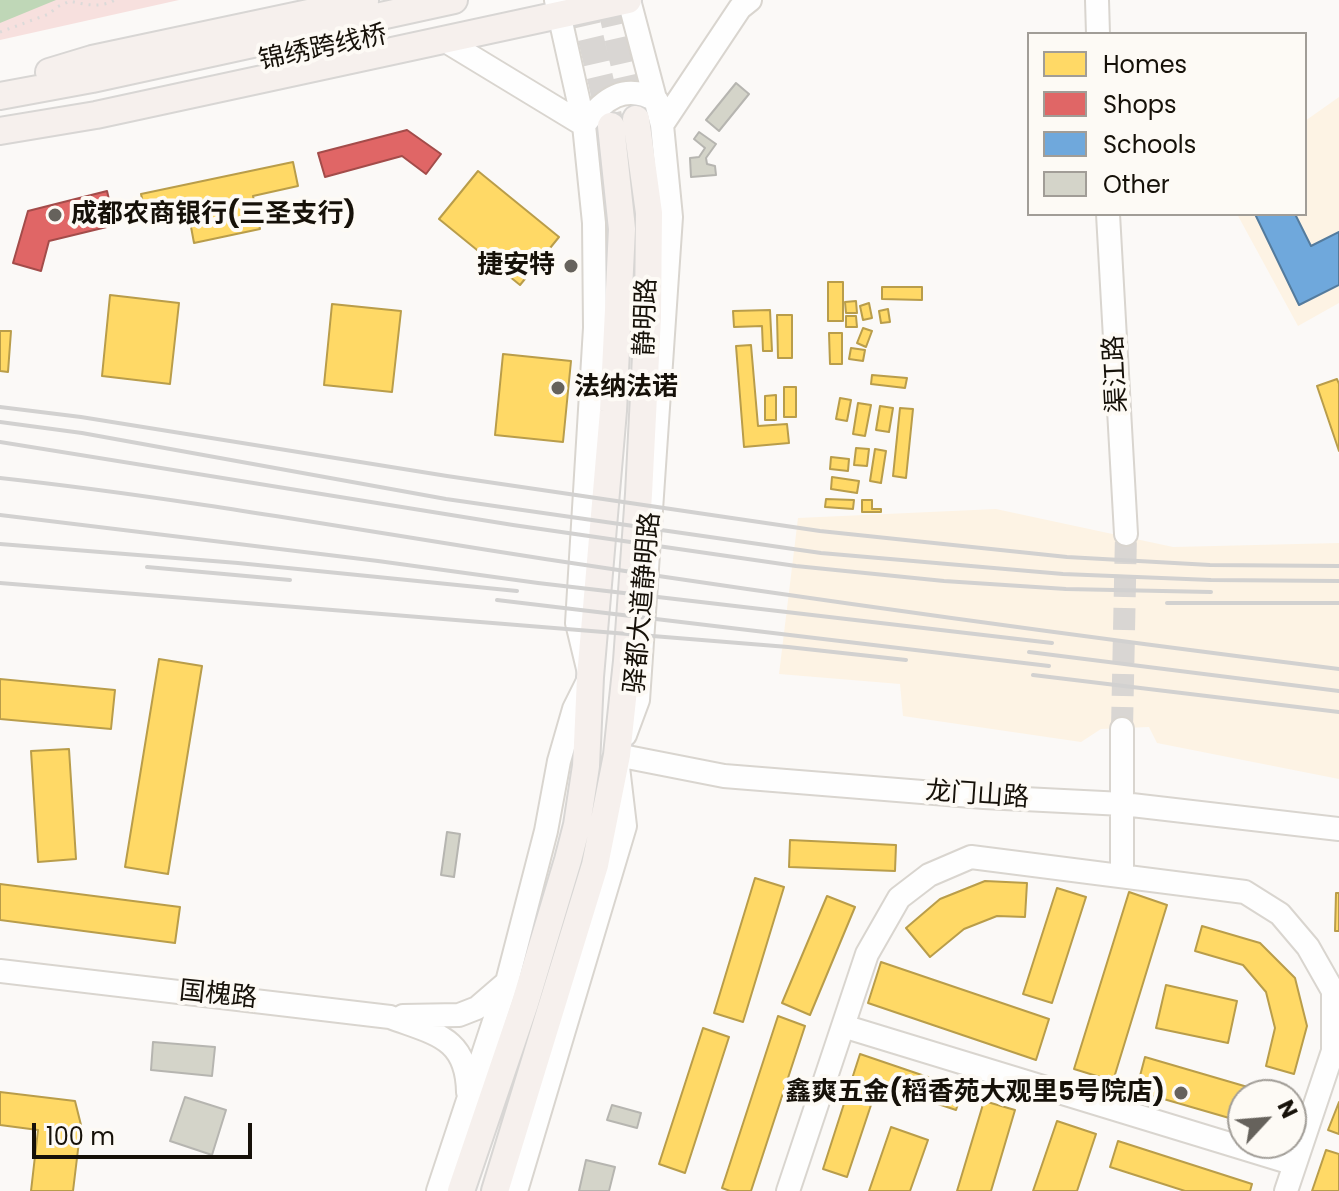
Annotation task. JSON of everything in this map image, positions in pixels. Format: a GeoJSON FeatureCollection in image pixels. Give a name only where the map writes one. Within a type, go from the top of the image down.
{"type":"FeatureCollection","features":[{"type":"Feature","properties":{"kind":"main road"},"geometry":{"type":"LineString","coordinates":[[0,86],[92,59],[369,0]]}},
{"type":"Feature","properties":{"kind":"main road","name":"锦绣跨线桥"},"geometry":{"type":"LineString","coordinates":[[94,88],[454,0]]}},
{"type":"Feature","properties":{"kind":"main road"},"geometry":{"type":"LineString","coordinates":[[0,131],[96,115],[444,40],[555,5],[629,0]]}},
{"type":"Feature","properties":{"kind":"main road","name":"锦绣跨线桥"},"geometry":{"type":"LineString","coordinates":[[94,88],[555,5]]}},
{"type":"Feature","properties":{"kind":"main road"},"geometry":{"type":"LineString","coordinates":[[0,96],[94,88]]}},
{"type":"Feature","properties":{"kind":"main road"},"geometry":{"type":"LineString","coordinates":[[0,123],[94,88]]}},
{"type":"Feature","properties":{"kind":"main road","name":"静明路"},"geometry":{"type":"LineString","coordinates":[[590,677],[613,411],[622,229],[623,122],[649,213],[648,317],[639,494],[617,755]]}},
{"type":"Feature","properties":{"kind":"main road","name":"驿都大道静明路"},"geometry":{"type":"LineString","coordinates":[[461,1191],[525,1003],[577,825],[586,766],[590,677]]}},
{"type":"Feature","properties":{"kind":"main road","name":"驿都大道静明路"},"geometry":{"type":"LineString","coordinates":[[495,1191],[595,865],[617,755]]}},
{"type":"Feature","properties":{"kind":"street","name":"驿都大道静明路"},"geometry":{"type":"LineString","coordinates":[[617,755],[638,700],[671,217],[662,125],[629,0]]}},
{"type":"Feature","properties":{"kind":"street"},"geometry":{"type":"LineString","coordinates":[[662,125],[740,8],[750,0]]}},
{"type":"Feature","properties":{"kind":"street"},"geometry":{"type":"LineString","coordinates":[[1097,0],[1098,32]]}},
{"type":"Feature","properties":{"kind":"street","name":"驿都大道静明路"},"geometry":{"type":"LineString","coordinates":[[555,5],[584,125],[594,223],[595,328],[577,623],[590,677]]}},
{"type":"Feature","properties":{"kind":"street"},"geometry":{"type":"LineString","coordinates":[[444,40],[584,125],[597,108],[622,94],[645,94],[657,101]]}},
{"type":"Feature","properties":{"kind":"street","name":"渠江路"},"geometry":{"type":"LineString","coordinates":[[1108,216],[1126,534]]}},
{"type":"Feature","properties":{"kind":"street"},"geometry":{"type":"LineString","coordinates":[[438,1191],[507,982],[546,831],[559,761],[574,709],[590,677]]}},
{"type":"Feature","properties":{"kind":"street"},"geometry":{"type":"LineString","coordinates":[[1122,729],[1122,876]]}},
{"type":"Feature","properties":{"kind":"street"},"geometry":{"type":"LineString","coordinates":[[516,1191],[625,826],[617,755]]}},
{"type":"Feature","properties":{"kind":"street","name":"龙门山路"},"geometry":{"type":"LineString","coordinates":[[617,755],[724,776],[969,796],[1123,804],[1339,829]]}},
{"type":"Feature","properties":{"kind":"street"},"geometry":{"type":"LineString","coordinates":[[788,1191],[867,954],[899,898],[929,875],[971,857],[1245,892],[1280,914],[1308,947],[1333,991],[1333,1051],[1286,1191]]}},
{"type":"Feature","properties":{"kind":"street","name":"国槐路"},"geometry":{"type":"LineString","coordinates":[[0,971],[390,1017],[434,1034],[460,1053],[468,1074],[468,1102]]}},
{"type":"Feature","properties":{"kind":"street"},"geometry":{"type":"LineString","coordinates":[[390,1017],[459,1015],[477,1008],[507,982]]}},
{"type":"Feature","properties":{"kind":"street"},"geometry":{"type":"LineString","coordinates":[[843,1026],[1295,1164]]}},
{"type":"Feature","properties":{"kind":"path"},"geometry":{"type":"LineString","coordinates":[[0,32],[49,14],[70,1],[89,6],[115,0]]}},
{"type":"Feature","properties":{"kind":"shaded area"},"geometry":{"type":"Polygon","coordinates":[[[0,0],[179,0],[0,40],[0,0]]]}},
{"type":"Feature","properties":{"kind":"shaded area"},"geometry":{"type":"Polygon","coordinates":[[[0,0],[56,0],[0,23],[0,0]]]}},
{"type":"Feature","properties":{"kind":"shaded area"},"geometry":{"type":"Polygon","coordinates":[[[1339,97],[1339,303],[1298,326],[1238,216],[1307,216],[1307,120],[1339,97]]]}},
{"type":"Feature","properties":{"kind":"shaded area"},"geometry":{"type":"Polygon","coordinates":[[[996,509],[1173,547],[1339,543],[1339,779],[1157,743],[1149,727],[1101,729],[1081,742],[903,716],[900,684],[779,674],[798,518],[996,509]]]}},
{"type":"Feature","properties":{"kind":"building: Homes"},"geometry":{"type":"Polygon","coordinates":[[[293,162],[298,186],[253,196],[260,229],[194,243],[189,216],[148,225],[141,194],[293,162]]]}},
{"type":"Feature","properties":{"kind":"building: Homes"},"geometry":{"type":"Polygon","coordinates":[[[478,171],[559,237],[520,285],[439,219],[478,171]]]}},
{"type":"Feature","properties":{"kind":"building: Homes"},"geometry":{"type":"Polygon","coordinates":[[[828,282],[843,282],[843,321],[828,321],[828,282]]]}},
{"type":"Feature","properties":{"kind":"building: Homes"},"geometry":{"type":"Polygon","coordinates":[[[882,287],[922,287],[922,300],[882,299],[882,287]]]}},
{"type":"Feature","properties":{"kind":"building: Homes"},"geometry":{"type":"Polygon","coordinates":[[[110,295],[179,303],[170,384],[102,376],[110,295]]]}},
{"type":"Feature","properties":{"kind":"building: Homes"},"geometry":{"type":"Polygon","coordinates":[[[856,301],[857,313],[846,313],[845,302],[856,301]]]}},
{"type":"Feature","properties":{"kind":"building: Homes"},"geometry":{"type":"Polygon","coordinates":[[[869,303],[872,318],[863,320],[860,306],[869,303]]]}},
{"type":"Feature","properties":{"kind":"building: Homes"},"geometry":{"type":"Polygon","coordinates":[[[332,304],[401,311],[392,392],[324,385],[332,304]]]}},
{"type":"Feature","properties":{"kind":"building: Homes"},"geometry":{"type":"Polygon","coordinates":[[[888,309],[890,322],[881,323],[879,311],[888,309]]]}},
{"type":"Feature","properties":{"kind":"building: Homes"},"geometry":{"type":"Polygon","coordinates":[[[770,310],[772,351],[763,351],[762,326],[734,327],[733,311],[770,310]]]}},
{"type":"Feature","properties":{"kind":"building: Homes"},"geometry":{"type":"Polygon","coordinates":[[[777,315],[792,315],[792,358],[778,358],[777,315]]]}},
{"type":"Feature","properties":{"kind":"building: Homes"},"geometry":{"type":"Polygon","coordinates":[[[846,316],[856,316],[857,327],[846,327],[846,316]]]}},
{"type":"Feature","properties":{"kind":"building: Homes"},"geometry":{"type":"Polygon","coordinates":[[[863,328],[872,331],[866,347],[857,343],[863,328]]]}},
{"type":"Feature","properties":{"kind":"building: Homes"},"geometry":{"type":"Polygon","coordinates":[[[0,331],[11,331],[8,372],[0,371],[0,331]]]}},
{"type":"Feature","properties":{"kind":"building: Homes"},"geometry":{"type":"Polygon","coordinates":[[[829,333],[842,333],[842,364],[830,364],[829,333]]]}},
{"type":"Feature","properties":{"kind":"building: Homes"},"geometry":{"type":"Polygon","coordinates":[[[751,345],[758,426],[787,424],[789,443],[744,447],[736,346],[751,345]]]}},
{"type":"Feature","properties":{"kind":"building: Homes"},"geometry":{"type":"Polygon","coordinates":[[[851,348],[865,350],[863,361],[849,359],[851,348]]]}},
{"type":"Feature","properties":{"kind":"building: Homes"},"geometry":{"type":"Polygon","coordinates":[[[503,354],[571,361],[563,442],[495,435],[503,354]]]}},
{"type":"Feature","properties":{"kind":"building: Homes"},"geometry":{"type":"Polygon","coordinates":[[[872,375],[907,378],[905,388],[871,384],[872,375]]]}},
{"type":"Feature","properties":{"kind":"building: Homes"},"geometry":{"type":"Polygon","coordinates":[[[1337,379],[1339,384],[1339,451],[1317,386],[1337,379]]]}},
{"type":"Feature","properties":{"kind":"building: Homes"},"geometry":{"type":"Polygon","coordinates":[[[784,387],[796,387],[796,417],[784,417],[784,387]]]}},
{"type":"Feature","properties":{"kind":"building: Homes"},"geometry":{"type":"Polygon","coordinates":[[[776,395],[776,420],[765,420],[765,396],[776,395]]]}},
{"type":"Feature","properties":{"kind":"building: Homes"},"geometry":{"type":"Polygon","coordinates":[[[840,398],[851,400],[847,421],[836,419],[840,398]]]}},
{"type":"Feature","properties":{"kind":"building: Homes"},"geometry":{"type":"Polygon","coordinates":[[[858,403],[871,405],[865,436],[853,434],[858,403]]]}},
{"type":"Feature","properties":{"kind":"building: Homes"},"geometry":{"type":"Polygon","coordinates":[[[880,406],[893,408],[889,432],[876,430],[880,406]]]}},
{"type":"Feature","properties":{"kind":"building: Homes"},"geometry":{"type":"Polygon","coordinates":[[[900,408],[913,409],[906,478],[893,476],[900,408]]]}},
{"type":"Feature","properties":{"kind":"building: Homes"},"geometry":{"type":"Polygon","coordinates":[[[856,448],[869,449],[867,466],[854,465],[856,448]]]}},
{"type":"Feature","properties":{"kind":"building: Homes"},"geometry":{"type":"Polygon","coordinates":[[[875,449],[886,451],[881,483],[870,481],[875,449]]]}},
{"type":"Feature","properties":{"kind":"building: Homes"},"geometry":{"type":"Polygon","coordinates":[[[831,457],[849,459],[848,471],[830,469],[831,457]]]}},
{"type":"Feature","properties":{"kind":"building: Homes"},"geometry":{"type":"Polygon","coordinates":[[[832,477],[859,481],[857,493],[831,489],[832,477]]]}},
{"type":"Feature","properties":{"kind":"building: Homes"},"geometry":{"type":"Polygon","coordinates":[[[826,499],[854,500],[853,509],[825,507],[826,499]]]}},
{"type":"Feature","properties":{"kind":"building: Homes"},"geometry":{"type":"Polygon","coordinates":[[[862,500],[872,500],[872,509],[881,509],[881,512],[862,512],[862,500]]]}},
{"type":"Feature","properties":{"kind":"building: Homes"},"geometry":{"type":"Polygon","coordinates":[[[159,659],[202,666],[168,874],[125,867],[159,659]]]}},
{"type":"Feature","properties":{"kind":"building: Homes"},"geometry":{"type":"Polygon","coordinates":[[[0,679],[115,690],[111,729],[0,719],[0,679]]]}},
{"type":"Feature","properties":{"kind":"building: Homes"},"geometry":{"type":"Polygon","coordinates":[[[69,749],[76,859],[38,862],[31,751],[69,749]]]}},
{"type":"Feature","properties":{"kind":"building: Homes"},"geometry":{"type":"Polygon","coordinates":[[[790,840],[896,845],[895,871],[789,867],[790,840]]]}},
{"type":"Feature","properties":{"kind":"building: Homes"},"geometry":{"type":"Polygon","coordinates":[[[755,878],[784,887],[743,1022],[714,1013],[755,878]]]}},
{"type":"Feature","properties":{"kind":"building: Homes"},"geometry":{"type":"Polygon","coordinates":[[[985,881],[1027,883],[1025,917],[997,916],[964,929],[930,957],[906,928],[940,899],[985,881]]]}},
{"type":"Feature","properties":{"kind":"building: Homes"},"geometry":{"type":"Polygon","coordinates":[[[0,884],[180,907],[175,943],[0,920],[0,884]]]}},
{"type":"Feature","properties":{"kind":"building: Homes"},"geometry":{"type":"Polygon","coordinates":[[[1057,888],[1086,897],[1052,1003],[1023,994],[1057,888]]]}},
{"type":"Feature","properties":{"kind":"building: Homes"},"geometry":{"type":"Polygon","coordinates":[[[1129,892],[1167,905],[1113,1081],[1074,1069],[1129,892]]]}},
{"type":"Feature","properties":{"kind":"building: Homes"},"geometry":{"type":"Polygon","coordinates":[[[1336,893],[1339,893],[1339,931],[1335,931],[1336,893]]]}},
{"type":"Feature","properties":{"kind":"building: Homes"},"geometry":{"type":"Polygon","coordinates":[[[827,896],[855,907],[810,1015],[782,1003],[827,896]]]}},
{"type":"Feature","properties":{"kind":"building: Homes"},"geometry":{"type":"Polygon","coordinates":[[[1202,926],[1260,943],[1295,978],[1307,1026],[1294,1074],[1266,1066],[1275,1028],[1266,992],[1243,965],[1195,951],[1202,926]]]}},
{"type":"Feature","properties":{"kind":"building: Homes"},"geometry":{"type":"Polygon","coordinates":[[[881,962],[1049,1019],[1036,1060],[868,1003],[881,962]]]}},
{"type":"Feature","properties":{"kind":"building: Homes"},"geometry":{"type":"Polygon","coordinates":[[[1166,985],[1237,1001],[1228,1043],[1156,1028],[1166,985]]]}},
{"type":"Feature","properties":{"kind":"building: Homes"},"geometry":{"type":"Polygon","coordinates":[[[778,1016],[805,1026],[751,1191],[730,1191],[722,1188],[778,1016]]]}},
{"type":"Feature","properties":{"kind":"building: Homes"},"geometry":{"type":"Polygon","coordinates":[[[703,1028],[729,1037],[685,1173],[659,1164],[703,1028]]]}},
{"type":"Feature","properties":{"kind":"building: Homes"},"geometry":{"type":"Polygon","coordinates":[[[860,1054],[963,1089],[956,1110],[878,1084],[847,1177],[823,1169],[860,1054]]]}},
{"type":"Feature","properties":{"kind":"building: Homes"},"geometry":{"type":"Polygon","coordinates":[[[1145,1057],[1227,1081],[1227,1117],[1136,1091],[1145,1057]]]}},
{"type":"Feature","properties":{"kind":"building: Homes"},"geometry":{"type":"Polygon","coordinates":[[[0,1092],[75,1101],[81,1125],[73,1191],[31,1191],[38,1130],[0,1125],[0,1092]]]}},
{"type":"Feature","properties":{"kind":"building: Homes"},"geometry":{"type":"Polygon","coordinates":[[[984,1101],[1015,1110],[991,1191],[957,1191],[984,1101]]]}},
{"type":"Feature","properties":{"kind":"building: Homes"},"geometry":{"type":"Polygon","coordinates":[[[1339,1102],[1339,1134],[1328,1130],[1339,1102]]]}},
{"type":"Feature","properties":{"kind":"building: Homes"},"geometry":{"type":"Polygon","coordinates":[[[1057,1121],[1096,1134],[1077,1191],[1033,1191],[1057,1121]]]}},
{"type":"Feature","properties":{"kind":"building: Homes"},"geometry":{"type":"Polygon","coordinates":[[[891,1127],[928,1140],[910,1191],[869,1191],[891,1127]]]}},
{"type":"Feature","properties":{"kind":"building: Homes"},"geometry":{"type":"Polygon","coordinates":[[[1118,1141],[1252,1184],[1250,1191],[1185,1191],[1110,1167],[1118,1141]]]}},
{"type":"Feature","properties":{"kind":"building: Homes"},"geometry":{"type":"Polygon","coordinates":[[[1326,1150],[1339,1154],[1339,1191],[1312,1191],[1326,1150]]]}},
{"type":"Feature","properties":{"kind":"building: Shops"},"geometry":{"type":"Polygon","coordinates":[[[407,130],[441,154],[426,174],[402,156],[325,177],[318,153],[407,130]]]}},
{"type":"Feature","properties":{"kind":"building: Shops"},"geometry":{"type":"Polygon","coordinates":[[[107,191],[115,225],[49,241],[41,271],[13,263],[28,211],[107,191]]]}},
{"type":"Feature","properties":{"kind":"building: Schools"},"geometry":{"type":"Polygon","coordinates":[[[1256,216],[1296,216],[1311,246],[1339,232],[1339,285],[1299,305],[1256,216]]]}},
{"type":"Feature","properties":{"kind":"building: Other"},"geometry":{"type":"Polygon","coordinates":[[[736,83],[749,94],[719,131],[706,120],[736,83]]]}},
{"type":"Feature","properties":{"kind":"building: Other"},"geometry":{"type":"Polygon","coordinates":[[[699,132],[716,144],[706,158],[707,164],[715,166],[716,175],[691,177],[690,158],[699,157],[705,148],[694,139],[699,132]]]}},
{"type":"Feature","properties":{"kind":"building: Other"},"geometry":{"type":"Polygon","coordinates":[[[447,832],[460,834],[454,877],[441,875],[447,832]]]}},
{"type":"Feature","properties":{"kind":"building: Other"},"geometry":{"type":"Polygon","coordinates":[[[153,1042],[215,1047],[212,1076],[151,1070],[153,1042]]]}},
{"type":"Feature","properties":{"kind":"building: Other"},"geometry":{"type":"Polygon","coordinates":[[[185,1097],[226,1110],[212,1155],[170,1141],[185,1097]]]}},
{"type":"Feature","properties":{"kind":"building: Other"},"geometry":{"type":"Polygon","coordinates":[[[612,1105],[641,1113],[637,1128],[607,1120],[612,1105]]]}},
{"type":"Feature","properties":{"kind":"building: Other"},"geometry":{"type":"Polygon","coordinates":[[[586,1160],[615,1167],[609,1191],[579,1191],[586,1160]]]}},
{"type":"Feature","properties":{"kind":"tunnel"},"geometry":{"type":"LineString","coordinates":[[582,0],[611,125]]}},
{"type":"Feature","properties":{"kind":"tunnel"},"geometry":{"type":"LineString","coordinates":[[609,0],[635,115]]}},
{"type":"Feature","properties":{"kind":"tunnel"},"geometry":{"type":"LineString","coordinates":[[1122,729],[1126,534]]}},
{"type":"Feature","properties":{"kind":"railway"},"geometry":{"type":"LineString","coordinates":[[0,407],[820,531],[1067,557],[1210,565],[1339,566]]}},
{"type":"Feature","properties":{"kind":"railway"},"geometry":{"type":"LineString","coordinates":[[0,422],[82,433],[446,499],[821,553],[1063,574],[1339,581]]}},
{"type":"Feature","properties":{"kind":"railway"},"geometry":{"type":"LineString","coordinates":[[0,442],[513,525],[796,566],[1066,589],[1211,592]]}},
{"type":"Feature","properties":{"kind":"railway"},"geometry":{"type":"LineString","coordinates":[[0,478],[204,505],[842,603],[1339,669]]}},
{"type":"Feature","properties":{"kind":"railway"},"geometry":{"type":"LineString","coordinates":[[0,515],[538,583],[1052,643]]}},
{"type":"Feature","properties":{"kind":"railway"},"geometry":{"type":"LineString","coordinates":[[0,544],[238,563],[517,591]]}},
{"type":"Feature","properties":{"kind":"railway"},"geometry":{"type":"LineString","coordinates":[[147,567],[290,580]]}},
{"type":"Feature","properties":{"kind":"railway"},"geometry":{"type":"LineString","coordinates":[[0,583],[788,647],[906,660]]}},
{"type":"Feature","properties":{"kind":"railway"},"geometry":{"type":"LineString","coordinates":[[497,600],[1049,666]]}},
{"type":"Feature","properties":{"kind":"railway"},"geometry":{"type":"LineString","coordinates":[[1167,603],[1339,603]]}},
{"type":"Feature","properties":{"kind":"railway"},"geometry":{"type":"LineString","coordinates":[[1029,652],[1339,691]]}},
{"type":"Feature","properties":{"kind":"railway"},"geometry":{"type":"LineString","coordinates":[[1033,675],[1339,712]]}},
{"type":"Feature","properties":{"kind":"place","name":"成都农商银行(三圣支行)"},"geometry":{"type":"Point","coordinates":[55,215]}},
{"type":"Feature","properties":{"kind":"place","name":"捷安特"},"geometry":{"type":"Point","coordinates":[571,266]}},
{"type":"Feature","properties":{"kind":"place","name":"法纳法诺"},"geometry":{"type":"Point","coordinates":[558,388]}},
{"type":"Feature","properties":{"kind":"place","name":"鑫爽五金(稻香苑大观里5号院店)"},"geometry":{"type":"Point","coordinates":[1181,1093]}}]}
